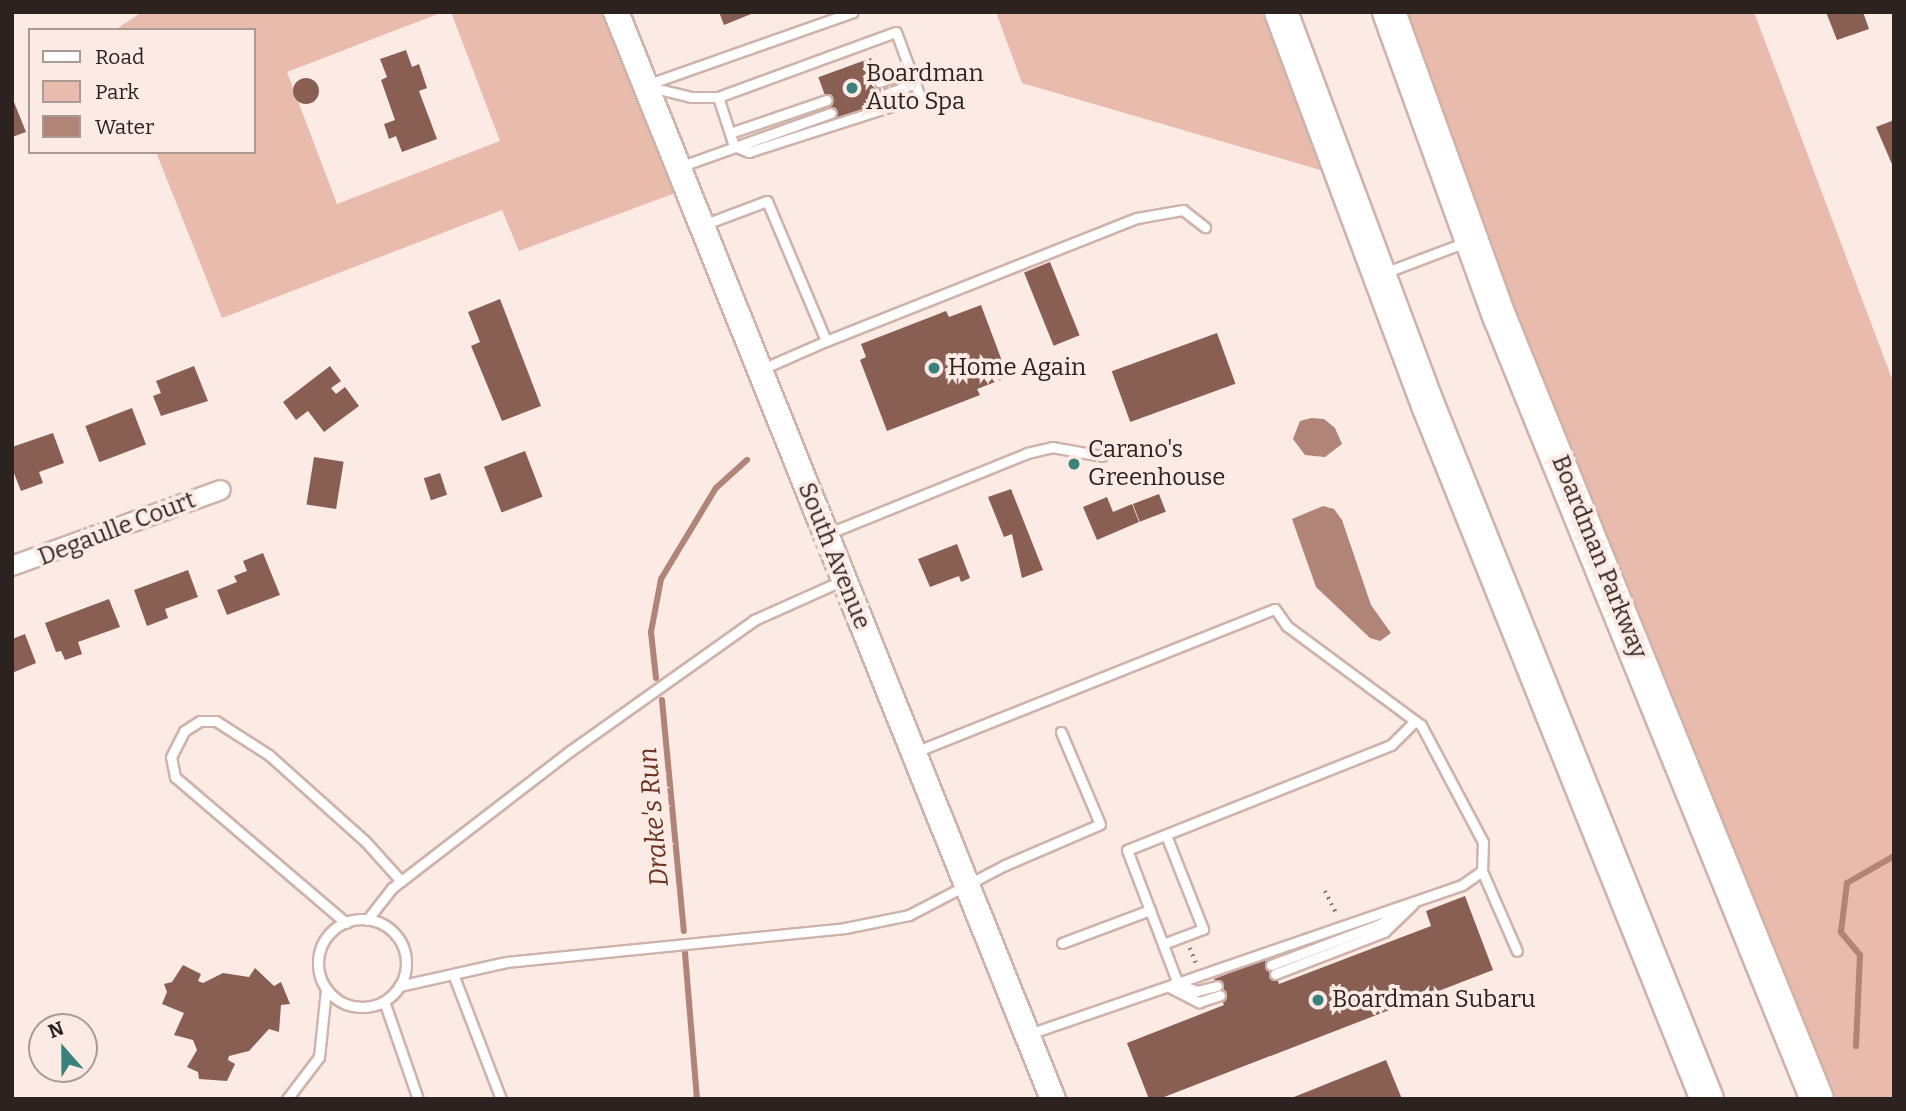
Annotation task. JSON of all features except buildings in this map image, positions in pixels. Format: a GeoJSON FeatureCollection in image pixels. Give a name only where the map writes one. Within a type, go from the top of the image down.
{"type":"FeatureCollection","features":[{"type":"Feature","properties":{"kind":"highway"},"geometry":{"type":"LineString","coordinates":[[1281,12],[1378,275],[1707,1099]]}},
{"type":"Feature","properties":{"kind":"highway","name":"Boardman Parkway"},"geometry":{"type":"LineString","coordinates":[[1389,12],[1471,240],[1817,1099]]}},
{"type":"Feature","properties":{"kind":"main road","name":"South Avenue"},"geometry":{"type":"LineString","coordinates":[[616,12],[1053,1099]]}},
{"type":"Feature","properties":{"kind":"street","name":"Degaulle Court"},"geometry":{"type":"LineString","coordinates":[[12,566],[221,490]]}},
{"type":"Feature","properties":{"kind":"lane"},"geometry":{"type":"LineString","coordinates":[[645,85],[853,12]]}},
{"type":"Feature","properties":{"kind":"lane"},"geometry":{"type":"LineString","coordinates":[[645,85],[691,97],[718,97],[896,33],[920,97],[749,152],[734,146]]}},
{"type":"Feature","properties":{"kind":"lane"},"geometry":{"type":"LineString","coordinates":[[879,82],[910,71]]}},
{"type":"Feature","properties":{"kind":"lane"},"geometry":{"type":"LineString","coordinates":[[884,94],[915,83]]}},
{"type":"Feature","properties":{"kind":"lane"},"geometry":{"type":"LineString","coordinates":[[718,97],[734,146]]}},
{"type":"Feature","properties":{"kind":"lane"},"geometry":{"type":"LineString","coordinates":[[730,133],[827,100]]}},
{"type":"Feature","properties":{"kind":"lane"},"geometry":{"type":"LineString","coordinates":[[678,168],[831,113]]}},
{"type":"Feature","properties":{"kind":"lane"},"geometry":{"type":"LineString","coordinates":[[701,226],[767,201],[826,341]]}},
{"type":"Feature","properties":{"kind":"lane"},"geometry":{"type":"LineString","coordinates":[[759,370],[1137,218],[1183,210],[1205,228]]}},
{"type":"Feature","properties":{"kind":"lane"},"geometry":{"type":"LineString","coordinates":[[1378,275],[1471,240]]}},
{"type":"Feature","properties":{"kind":"lane"},"geometry":{"type":"LineString","coordinates":[[826,535],[1027,453],[1052,447],[1102,456]]}},
{"type":"Feature","properties":{"kind":"lane"},"geometry":{"type":"LineString","coordinates":[[367,920],[401,881],[570,751],[754,620],[844,580]]}},
{"type":"Feature","properties":{"kind":"lane"},"geometry":{"type":"LineString","coordinates":[[914,753],[1275,609],[1287,626],[1415,720],[1483,842],[1482,871],[1517,951]]}},
{"type":"Feature","properties":{"kind":"lane"},"geometry":{"type":"LineString","coordinates":[[1218,990],[1199,1002],[1173,986],[1163,944],[1127,850],[1391,745],[1415,720]]}},
{"type":"Feature","properties":{"kind":"lane"},"geometry":{"type":"LineString","coordinates":[[346,923],[175,777],[171,757],[184,732],[200,721],[216,721],[269,755],[365,841],[401,881]]}},
{"type":"Feature","properties":{"kind":"lane"},"geometry":{"type":"LineString","coordinates":[[399,986],[506,962],[845,928],[909,915],[968,887],[1005,865],[1100,824],[1061,732]]}},
{"type":"Feature","properties":{"kind":"lane"},"geometry":{"type":"LineString","coordinates":[[1163,944],[1203,929],[1166,835]]}},
{"type":"Feature","properties":{"kind":"lane"},"geometry":{"type":"LineString","coordinates":[[1027,1034],[1462,885],[1482,871]]}},
{"type":"Feature","properties":{"kind":"lane"},"geometry":{"type":"LineString","coordinates":[[1273,970],[1380,924],[1416,900]]}},
{"type":"Feature","properties":{"kind":"lane"},"geometry":{"type":"LineString","coordinates":[[1062,943],[1150,910]]}},
{"type":"Feature","properties":{"kind":"lane"},"geometry":{"type":"LineString","coordinates":[[367,920],[393,933],[401,944],[405,973],[399,986],[384,1001],[359,1007],[346,1004],[326,989],[320,977],[320,951],[334,929],[346,923],[367,920]]}},
{"type":"Feature","properties":{"kind":"lane"},"geometry":{"type":"LineString","coordinates":[[453,974],[501,1099]]}},
{"type":"Feature","properties":{"kind":"lane"},"geometry":{"type":"LineString","coordinates":[[286,1099],[319,1057],[326,989]]}},
{"type":"Feature","properties":{"kind":"lane"},"geometry":{"type":"LineString","coordinates":[[384,1001],[418,1099]]}},
{"type":"Feature","properties":{"kind":"path"},"geometry":{"type":"LineString","coordinates":[[1325,891],[1332,903]]}},
{"type":"Feature","properties":{"kind":"path"},"geometry":{"type":"LineString","coordinates":[[1185,936],[1201,975]]}},
{"type":"Feature","properties":{"kind":"green space"},"geometry":{"type":"Polygon","coordinates":[[[142,12],[443,12],[287,72],[337,204],[500,141],[451,12],[616,12],[686,189],[519,251],[502,210],[222,318],[157,154],[256,154],[256,28],[118,28],[142,12]]]}},
{"type":"Feature","properties":{"kind":"green space"},"geometry":{"type":"Polygon","coordinates":[[[996,12],[1281,12],[1341,176],[1022,83],[996,12]]]}},
{"type":"Feature","properties":{"kind":"green space"},"geometry":{"type":"Polygon","coordinates":[[[1389,12],[1754,12],[1894,384],[1894,1099],[1817,1099],[1389,12]]]}},
{"type":"Feature","properties":{"kind":"water"},"geometry":{"type":"Polygon","coordinates":[[[1324,419],[1335,428],[1342,444],[1325,457],[1305,455],[1293,439],[1300,421],[1324,419]]]}},
{"type":"Feature","properties":{"kind":"water"},"geometry":{"type":"Polygon","coordinates":[[[1323,506],[1334,509],[1342,520],[1371,605],[1391,633],[1380,641],[1370,638],[1316,587],[1292,519],[1323,506]]]}},
{"type":"Feature","properties":{"kind":"waterway","name":"Drake's Run"},"geometry":{"type":"LineString","coordinates":[[656,678],[651,632],[661,579],[716,488],[747,460]]}},
{"type":"Feature","properties":{"kind":"waterway","name":"Drake's Run"},"geometry":{"type":"LineString","coordinates":[[662,700],[684,931]]}},
{"type":"Feature","properties":{"kind":"waterway"},"geometry":{"type":"LineString","coordinates":[[1856,1046],[1860,955],[1841,932],[1847,883],[1894,856]]}},
{"type":"Feature","properties":{"kind":"waterway","name":"Drake's Run"},"geometry":{"type":"LineString","coordinates":[[685,953],[697,1099]]}},
{"type":"Feature","properties":{"kind":"place","name":"Boardman Auto Spa"},"geometry":{"type":"Point","coordinates":[852,88]}},
{"type":"Feature","properties":{"kind":"place","name":"Home Again"},"geometry":{"type":"Point","coordinates":[934,368]}},
{"type":"Feature","properties":{"kind":"place","name":"Carano's Greenhouse"},"geometry":{"type":"Point","coordinates":[1074,464]}},
{"type":"Feature","properties":{"kind":"place","name":"Boardman Subaru"},"geometry":{"type":"Point","coordinates":[1318,1000]}}]}
